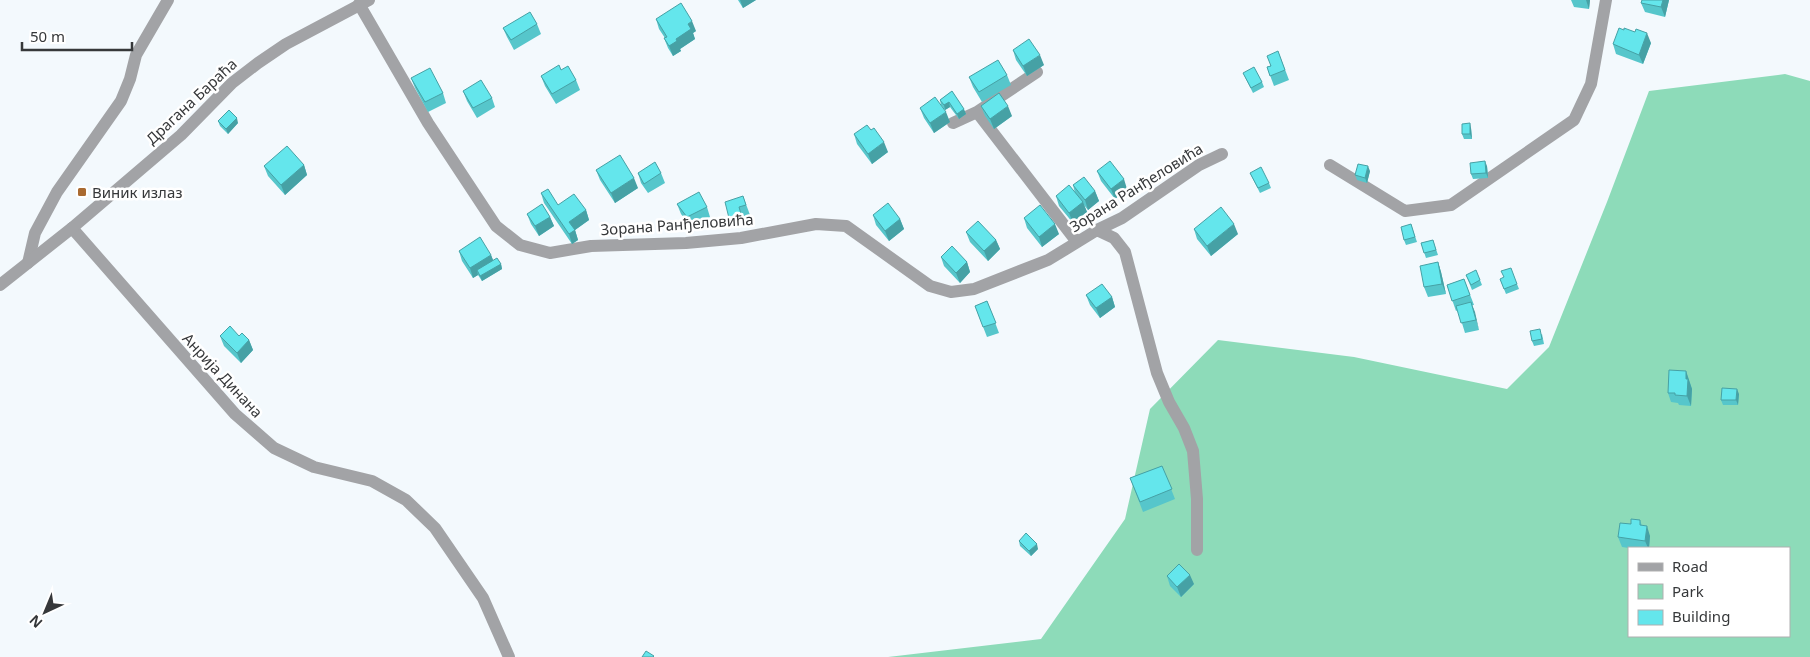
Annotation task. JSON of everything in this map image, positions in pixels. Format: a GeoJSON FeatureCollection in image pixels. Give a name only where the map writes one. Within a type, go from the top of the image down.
{"type":"FeatureCollection","features":[{"type":"Feature","properties":{"kind":"street"},"geometry":{"type":"LineString","coordinates":[[28,263],[35,233],[48,208],[120,101],[130,79],[136,55],[168,0]]}},
{"type":"Feature","properties":{"kind":"street"},"geometry":{"type":"LineString","coordinates":[[1330,165],[1405,211],[1451,205],[1526,155],[1574,120],[1591,84],[1606,0]]}},
{"type":"Feature","properties":{"kind":"street","name":"Драгана Бараћа"},"geometry":{"type":"LineString","coordinates":[[0,285],[72,228],[181,135],[232,83],[286,44],[364,2]]}},
{"type":"Feature","properties":{"kind":"street","name":"Зорана Ранђеловића"},"geometry":{"type":"LineString","coordinates":[[364,2],[428,123],[496,226],[520,245],[550,253],[591,246],[686,243],[741,238],[816,224],[846,226],[930,286],[950,292],[974,290],[1048,260],[1097,230],[1122,218],[1199,165],[1222,154]]}},
{"type":"Feature","properties":{"kind":"street"},"geometry":{"type":"LineString","coordinates":[[953,123],[976,112],[1038,72]]}},
{"type":"Feature","properties":{"kind":"street"},"geometry":{"type":"LineString","coordinates":[[976,112],[1077,242]]}},
{"type":"Feature","properties":{"kind":"street","name":"Анрија Динана"},"geometry":{"type":"LineString","coordinates":[[72,228],[235,414],[274,448],[314,467],[372,481],[406,500],[435,528],[483,598],[509,657]]}},
{"type":"Feature","properties":{"kind":"street"},"geometry":{"type":"LineString","coordinates":[[1097,230],[1114,238],[1125,252],[1158,373],[1169,402],[1184,428],[1193,451],[1197,499],[1197,550]]}},
{"type":"Feature","properties":{"kind":"green space"},"geometry":{"type":"Polygon","coordinates":[[[1785,74],[1810,81],[1810,657],[888,657],[1041,639],[1125,519],[1150,409],[1218,340],[1354,357],[1507,389],[1549,347],[1649,91],[1785,74]]]}},
{"type":"Feature","properties":{"kind":"building"},"geometry":{"type":"Polygon","coordinates":[[[1642,0],[1663,0],[1661,7],[1641,3],[1642,0]]]}},
{"type":"Feature","properties":{"kind":"building"},"geometry":{"type":"Polygon","coordinates":[[[681,3],[692,21],[688,24],[691,29],[669,46],[664,38],[667,37],[656,19],[681,3]]]}},
{"type":"Feature","properties":{"kind":"building"},"geometry":{"type":"Polygon","coordinates":[[[530,12],[537,24],[511,40],[503,28],[530,12]]]}},
{"type":"Feature","properties":{"kind":"building"},"geometry":{"type":"Polygon","coordinates":[[[1619,28],[1635,32],[1636,29],[1647,33],[1639,55],[1613,44],[1619,28]]]}},
{"type":"Feature","properties":{"kind":"building"},"geometry":{"type":"Polygon","coordinates":[[[1029,39],[1040,55],[1023,66],[1013,50],[1029,39]]]}},
{"type":"Feature","properties":{"kind":"building"},"geometry":{"type":"Polygon","coordinates":[[[1278,51],[1285,70],[1270,76],[1267,67],[1271,66],[1267,56],[1278,51]]]}},
{"type":"Feature","properties":{"kind":"building"},"geometry":{"type":"Polygon","coordinates":[[[998,60],[1007,75],[979,92],[969,77],[998,60]]]}},
{"type":"Feature","properties":{"kind":"building"},"geometry":{"type":"Polygon","coordinates":[[[559,65],[561,70],[568,66],[576,80],[552,94],[541,76],[559,65]]]}},
{"type":"Feature","properties":{"kind":"building"},"geometry":{"type":"Polygon","coordinates":[[[1254,67],[1262,82],[1251,88],[1243,73],[1254,67]]]}},
{"type":"Feature","properties":{"kind":"building"},"geometry":{"type":"Polygon","coordinates":[[[430,68],[443,93],[425,102],[411,78],[430,68]]]}},
{"type":"Feature","properties":{"kind":"building"},"geometry":{"type":"Polygon","coordinates":[[[481,80],[492,98],[473,108],[463,91],[481,80]]]}},
{"type":"Feature","properties":{"kind":"building"},"geometry":{"type":"Polygon","coordinates":[[[952,91],[964,109],[957,114],[949,102],[944,105],[940,100],[952,91]]]}},
{"type":"Feature","properties":{"kind":"building"},"geometry":{"type":"Polygon","coordinates":[[[999,93],[1008,106],[990,119],[981,106],[999,93]]]}},
{"type":"Feature","properties":{"kind":"building"},"geometry":{"type":"Polygon","coordinates":[[[935,97],[946,112],[930,123],[920,108],[935,97]]]}},
{"type":"Feature","properties":{"kind":"building"},"geometry":{"type":"Polygon","coordinates":[[[229,110],[237,118],[226,129],[218,121],[229,110]]]}},
{"type":"Feature","properties":{"kind":"building"},"geometry":{"type":"Polygon","coordinates":[[[1470,123],[1470,134],[1462,134],[1462,124],[1470,123]]]}},
{"type":"Feature","properties":{"kind":"building"},"geometry":{"type":"Polygon","coordinates":[[[867,125],[871,130],[874,128],[884,142],[868,154],[854,134],[867,125]]]}},
{"type":"Feature","properties":{"kind":"building"},"geometry":{"type":"Polygon","coordinates":[[[287,146],[304,165],[281,185],[264,166],[287,146]]]}},
{"type":"Feature","properties":{"kind":"building"},"geometry":{"type":"Polygon","coordinates":[[[620,155],[634,178],[611,193],[596,170],[620,155]]]}},
{"type":"Feature","properties":{"kind":"building"},"geometry":{"type":"Polygon","coordinates":[[[1110,161],[1124,179],[1111,189],[1097,171],[1110,161]]]}},
{"type":"Feature","properties":{"kind":"building"},"geometry":{"type":"Polygon","coordinates":[[[1485,161],[1486,173],[1471,174],[1470,163],[1485,161]]]}},
{"type":"Feature","properties":{"kind":"building"},"geometry":{"type":"Polygon","coordinates":[[[655,162],[661,173],[644,184],[638,173],[655,162]]]}},
{"type":"Feature","properties":{"kind":"building"},"geometry":{"type":"Polygon","coordinates":[[[1358,164],[1368,166],[1365,178],[1355,175],[1358,164]]]}},
{"type":"Feature","properties":{"kind":"building"},"geometry":{"type":"Polygon","coordinates":[[[1261,167],[1269,183],[1258,188],[1250,173],[1261,167]]]}},
{"type":"Feature","properties":{"kind":"building"},"geometry":{"type":"Polygon","coordinates":[[[1084,177],[1095,191],[1085,200],[1073,185],[1084,177]]]}},
{"type":"Feature","properties":{"kind":"building"},"geometry":{"type":"Polygon","coordinates":[[[1069,185],[1083,202],[1069,213],[1056,196],[1069,185]]]}},
{"type":"Feature","properties":{"kind":"building"},"geometry":{"type":"Polygon","coordinates":[[[548,189],[558,205],[574,194],[586,210],[569,222],[575,230],[569,234],[541,193],[548,189]]]}},
{"type":"Feature","properties":{"kind":"building"},"geometry":{"type":"Polygon","coordinates":[[[699,192],[707,207],[687,217],[677,204],[699,192]]]}},
{"type":"Feature","properties":{"kind":"building"},"geometry":{"type":"Polygon","coordinates":[[[743,196],[746,205],[739,207],[741,214],[729,218],[725,202],[743,196]]]}},
{"type":"Feature","properties":{"kind":"building"},"geometry":{"type":"Polygon","coordinates":[[[888,203],[900,219],[885,231],[873,215],[888,203]]]}},
{"type":"Feature","properties":{"kind":"building"},"geometry":{"type":"Polygon","coordinates":[[[542,204],[550,217],[535,226],[527,214],[542,204]]]}},
{"type":"Feature","properties":{"kind":"building"},"geometry":{"type":"Polygon","coordinates":[[[1040,205],[1055,224],[1039,237],[1024,218],[1040,205]]]}},
{"type":"Feature","properties":{"kind":"building"},"geometry":{"type":"Polygon","coordinates":[[[1221,207],[1234,224],[1207,246],[1194,229],[1221,207]]]}},
{"type":"Feature","properties":{"kind":"building"},"geometry":{"type":"Polygon","coordinates":[[[978,221],[996,240],[984,251],[966,232],[978,221]]]}},
{"type":"Feature","properties":{"kind":"building"},"geometry":{"type":"Polygon","coordinates":[[[1411,224],[1415,237],[1404,240],[1401,227],[1411,224]]]}},
{"type":"Feature","properties":{"kind":"building"},"geometry":{"type":"Polygon","coordinates":[[[480,237],[491,255],[470,268],[459,251],[480,237]]]}},
{"type":"Feature","properties":{"kind":"building"},"geometry":{"type":"Polygon","coordinates":[[[1433,240],[1436,250],[1424,253],[1421,243],[1433,240]]]}},
{"type":"Feature","properties":{"kind":"building"},"geometry":{"type":"Polygon","coordinates":[[[952,246],[967,262],[956,273],[941,257],[952,246]]]}},
{"type":"Feature","properties":{"kind":"building"},"geometry":{"type":"Polygon","coordinates":[[[497,258],[501,264],[480,276],[477,270],[497,258]]]}},
{"type":"Feature","properties":{"kind":"building"},"geometry":{"type":"Polygon","coordinates":[[[1438,262],[1442,284],[1424,287],[1420,266],[1438,262]]]}},
{"type":"Feature","properties":{"kind":"building"},"geometry":{"type":"Polygon","coordinates":[[[1511,268],[1517,284],[1504,289],[1500,279],[1504,277],[1501,271],[1511,268]]]}},
{"type":"Feature","properties":{"kind":"building"},"geometry":{"type":"Polygon","coordinates":[[[1476,270],[1480,280],[1471,285],[1466,275],[1476,270]]]}},
{"type":"Feature","properties":{"kind":"building"},"geometry":{"type":"Polygon","coordinates":[[[1464,279],[1470,295],[1452,301],[1447,285],[1464,279]]]}},
{"type":"Feature","properties":{"kind":"building"},"geometry":{"type":"Polygon","coordinates":[[[1102,284],[1112,297],[1096,308],[1086,295],[1102,284]]]}},
{"type":"Feature","properties":{"kind":"building"},"geometry":{"type":"Polygon","coordinates":[[[987,301],[996,323],[983,327],[975,306],[987,301]]]}},
{"type":"Feature","properties":{"kind":"building"},"geometry":{"type":"Polygon","coordinates":[[[1471,302],[1476,320],[1461,323],[1456,306],[1471,302]]]}},
{"type":"Feature","properties":{"kind":"building"},"geometry":{"type":"Polygon","coordinates":[[[230,326],[239,336],[242,333],[249,340],[237,353],[220,336],[230,326]]]}},
{"type":"Feature","properties":{"kind":"building"},"geometry":{"type":"Polygon","coordinates":[[[1540,329],[1542,339],[1532,341],[1530,331],[1540,329]]]}},
{"type":"Feature","properties":{"kind":"building"},"geometry":{"type":"Polygon","coordinates":[[[1669,370],[1686,371],[1686,379],[1688,379],[1687,396],[1668,393],[1669,370]]]}},
{"type":"Feature","properties":{"kind":"building"},"geometry":{"type":"Polygon","coordinates":[[[1722,388],[1737,389],[1736,400],[1721,400],[1722,388]]]}},
{"type":"Feature","properties":{"kind":"building"},"geometry":{"type":"Polygon","coordinates":[[[1162,466],[1172,489],[1140,502],[1130,478],[1162,466]]]}},
{"type":"Feature","properties":{"kind":"building"},"geometry":{"type":"Polygon","coordinates":[[[1631,519],[1640,520],[1640,525],[1647,526],[1645,541],[1618,537],[1620,523],[1631,524],[1631,519]]]}},
{"type":"Feature","properties":{"kind":"building"},"geometry":{"type":"Polygon","coordinates":[[[1026,533],[1037,544],[1029,551],[1019,541],[1026,533]]]}},
{"type":"Feature","properties":{"kind":"building"},"geometry":{"type":"Polygon","coordinates":[[[1179,564],[1190,575],[1177,587],[1167,576],[1179,564]]]}},
{"type":"Feature","properties":{"kind":"building"},"geometry":{"type":"Polygon","coordinates":[[[646,651],[654,656],[642,657],[646,651]]]}},
{"type":"Feature","properties":{"kind":"place","name":"Виник излаз"},"geometry":{"type":"Point","coordinates":[82,192]}}]}
